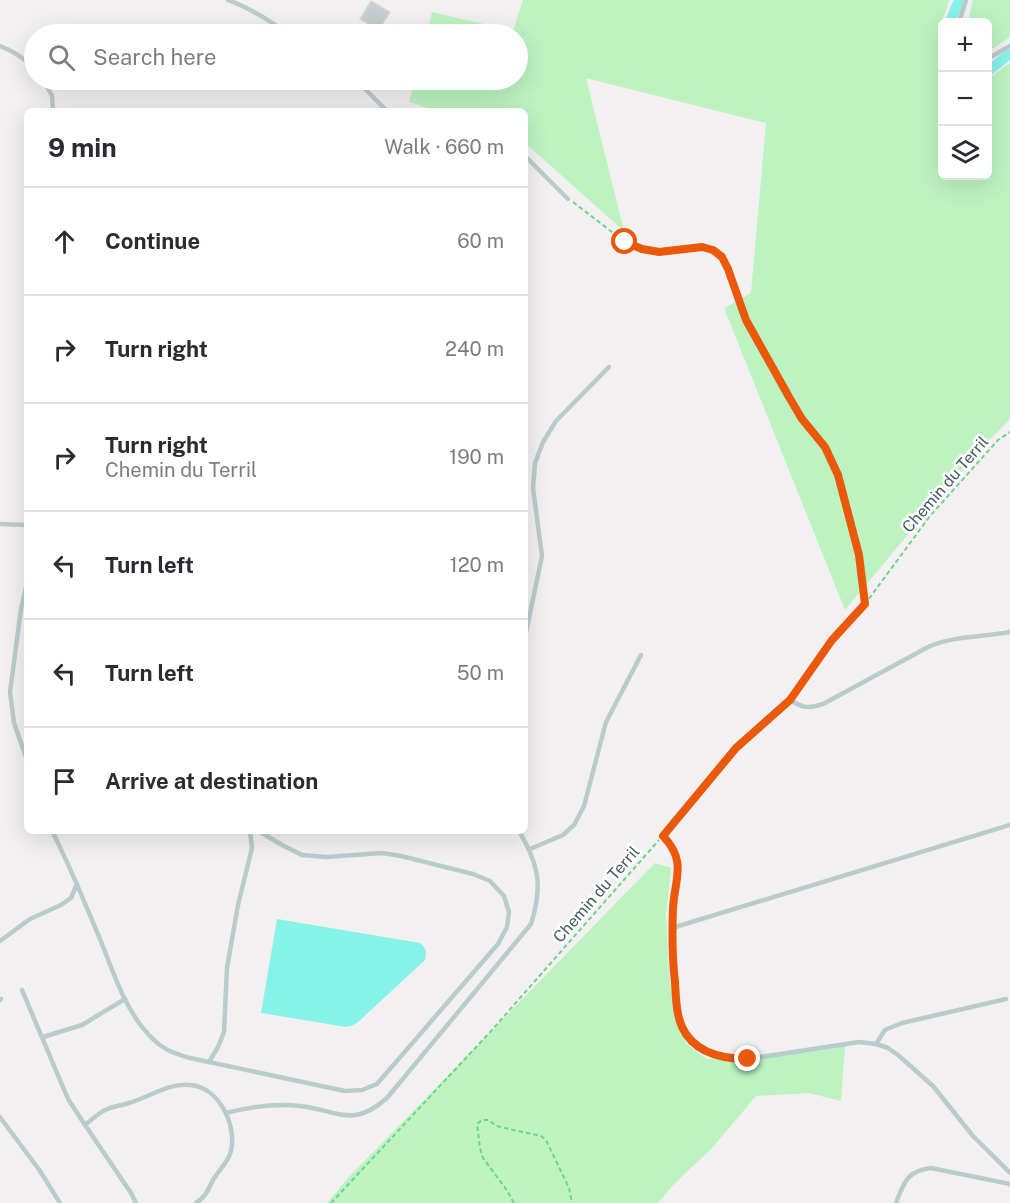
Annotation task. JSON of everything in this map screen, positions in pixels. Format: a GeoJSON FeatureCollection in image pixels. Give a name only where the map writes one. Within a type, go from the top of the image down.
{"type":"FeatureCollection","features":[{"type":"Feature","properties":{"kind":"lane"},"geometry":{"type":"LineString","coordinates":[[228,0],[246,6],[274,24]]}},
{"type":"Feature","properties":{"kind":"lane"},"geometry":{"type":"LineString","coordinates":[[960,18],[966,0]]}},
{"type":"Feature","properties":{"kind":"lane"},"geometry":{"type":"LineString","coordinates":[[0,46],[24,58]]}},
{"type":"Feature","properties":{"kind":"lane"},"geometry":{"type":"LineString","coordinates":[[992,56],[1010,46]]}},
{"type":"Feature","properties":{"kind":"lane"},"geometry":{"type":"LineString","coordinates":[[49,90],[53,108]]}},
{"type":"Feature","properties":{"kind":"lane"},"geometry":{"type":"LineString","coordinates":[[366,90],[384,108]]}},
{"type":"Feature","properties":{"kind":"lane"},"geometry":{"type":"LineString","coordinates":[[528,159],[568,199]]}},
{"type":"Feature","properties":{"kind":"lane"},"geometry":{"type":"LineString","coordinates":[[528,623],[542,556],[532,488],[535,463],[543,442],[556,421],[609,367]]}},
{"type":"Feature","properties":{"kind":"lane"},"geometry":{"type":"LineString","coordinates":[[0,524],[24,525]]}},
{"type":"Feature","properties":{"kind":"lane"},"geometry":{"type":"LineString","coordinates":[[24,596],[10,692],[14,723],[24,751]]}},
{"type":"Feature","properties":{"kind":"lane"},"geometry":{"type":"LineString","coordinates":[[790,700],[802,708],[815,707],[930,646],[944,641],[1010,632]]}},
{"type":"Feature","properties":{"kind":"lane"},"geometry":{"type":"LineString","coordinates":[[530,849],[563,835],[574,825],[584,806],[606,722],[641,655]]}},
{"type":"Feature","properties":{"kind":"lane"},"geometry":{"type":"LineString","coordinates":[[672,928],[1010,825]]}},
{"type":"Feature","properties":{"kind":"lane"},"geometry":{"type":"LineString","coordinates":[[53,834],[125,999],[136,1020],[154,1040],[170,1052],[345,1091],[362,1090],[377,1084],[498,944],[507,927],[509,912],[504,896],[490,881],[473,874],[382,853],[326,857],[302,855],[264,834]]}},
{"type":"Feature","properties":{"kind":"lane"},"geometry":{"type":"LineString","coordinates":[[209,1062],[224,1032],[227,968],[238,905],[252,848],[250,834]]}},
{"type":"Feature","properties":{"kind":"lane"},"geometry":{"type":"LineString","coordinates":[[226,1113],[246,1107],[278,1104],[301,1106],[347,1116],[363,1113],[376,1107],[387,1098],[531,924],[537,903],[538,874],[530,849],[521,834]]}},
{"type":"Feature","properties":{"kind":"lane"},"geometry":{"type":"LineString","coordinates":[[663,836],[672,845],[679,867],[673,905],[672,947],[677,1009],[682,1027],[690,1038],[702,1049],[714,1055],[733,1059],[748,1059],[859,1042],[888,1048],[933,1086],[973,1136],[1010,1173]]}},
{"type":"Feature","properties":{"kind":"lane"},"geometry":{"type":"LineString","coordinates":[[0,941],[30,919],[62,905],[71,898],[77,884]]}},
{"type":"Feature","properties":{"kind":"lane"},"geometry":{"type":"LineString","coordinates":[[22,990],[68,1099],[136,1203]]}},
{"type":"Feature","properties":{"kind":"lane"},"geometry":{"type":"LineString","coordinates":[[43,1037],[82,1025],[125,999]]}},
{"type":"Feature","properties":{"kind":"lane"},"geometry":{"type":"LineString","coordinates":[[876,1044],[885,1030],[902,1023],[1006,999]]}},
{"type":"Feature","properties":{"kind":"lane"},"geometry":{"type":"LineString","coordinates":[[85,1125],[114,1106],[129,1104],[170,1086],[191,1085],[206,1089],[218,1099],[226,1113],[232,1132],[231,1152],[224,1166],[215,1176],[209,1190],[196,1203]]}},
{"type":"Feature","properties":{"kind":"lane"},"geometry":{"type":"LineString","coordinates":[[0,1117],[40,1171],[60,1203]]}},
{"type":"Feature","properties":{"kind":"lane"},"geometry":{"type":"LineString","coordinates":[[896,1203],[910,1175],[920,1169],[931,1168],[1010,1184]]}},
{"type":"Feature","properties":{"kind":"path"},"geometry":{"type":"LineString","coordinates":[[568,199],[625,242],[642,249],[659,252],[702,247],[713,250],[722,257],[746,320],[802,419],[825,447],[838,475],[859,555],[865,604]]}},
{"type":"Feature","properties":{"kind":"path","name":"Chemin du Terril"},"geometry":{"type":"LineString","coordinates":[[331,1203],[491,1031],[663,836],[736,748],[790,700],[832,640],[865,604],[930,516],[998,440],[1010,432]]}},
{"type":"Feature","properties":{"kind":"path"},"geometry":{"type":"LineString","coordinates":[[514,1203],[483,1158],[477,1124],[482,1120],[489,1120],[500,1127],[541,1136],[546,1140],[569,1188],[572,1203]]}},
{"type":"Feature","properties":{"kind":"green space"},"geometry":{"type":"Polygon","coordinates":[[[523,0],[949,0],[943,18],[938,18],[938,180],[992,180],[992,76],[1010,63],[1010,419],[971,459],[845,610],[724,308],[751,293],[766,123],[586,78],[624,231],[528,146],[528,108],[427,108],[409,102],[412,90],[528,90],[528,24],[515,24],[523,0]]]}},
{"type":"Feature","properties":{"kind":"green space"},"geometry":{"type":"Polygon","coordinates":[[[973,0],[1010,0],[1010,37],[992,48],[992,18],[969,18],[973,0]]]}},
{"type":"Feature","properties":{"kind":"green space"},"geometry":{"type":"Polygon","coordinates":[[[432,12],[483,24],[429,24],[432,12]]]}},
{"type":"Feature","properties":{"kind":"green space"},"geometry":{"type":"Polygon","coordinates":[[[655,863],[671,868],[666,916],[669,969],[675,1018],[686,1043],[706,1059],[845,1046],[841,1101],[809,1093],[756,1096],[713,1147],[674,1184],[658,1203],[327,1203],[349,1177],[655,863]]]}},
{"type":"Feature","properties":{"kind":"water"},"geometry":{"type":"Polygon","coordinates":[[[277,919],[420,943],[426,950],[425,960],[351,1026],[261,1013],[277,919]]]}},
{"type":"Feature","properties":{"kind":"building"},"geometry":{"type":"Polygon","coordinates":[[[371,1],[390,12],[383,24],[369,24],[360,19],[371,1]]]}},
{"type":"Feature","properties":{"kind":"waterway"},"geometry":{"type":"LineString","coordinates":[[952,18],[959,0]]}},
{"type":"Feature","properties":{"kind":"waterway"},"geometry":{"type":"LineString","coordinates":[[992,68],[1010,54]]}},
{"type":"Feature","properties":{"kind":"route"},"geometry":{"type":"LineString","coordinates":[[625,242],[642,249],[659,252],[702,247],[713,250],[722,257],[746,320],[802,419],[825,447],[838,475],[859,555],[865,604],[832,640],[790,700],[736,748],[663,836],[672,845],[679,867],[673,905],[672,947],[677,1009],[682,1027],[702,1049],[714,1055],[748,1059]]}}]}
